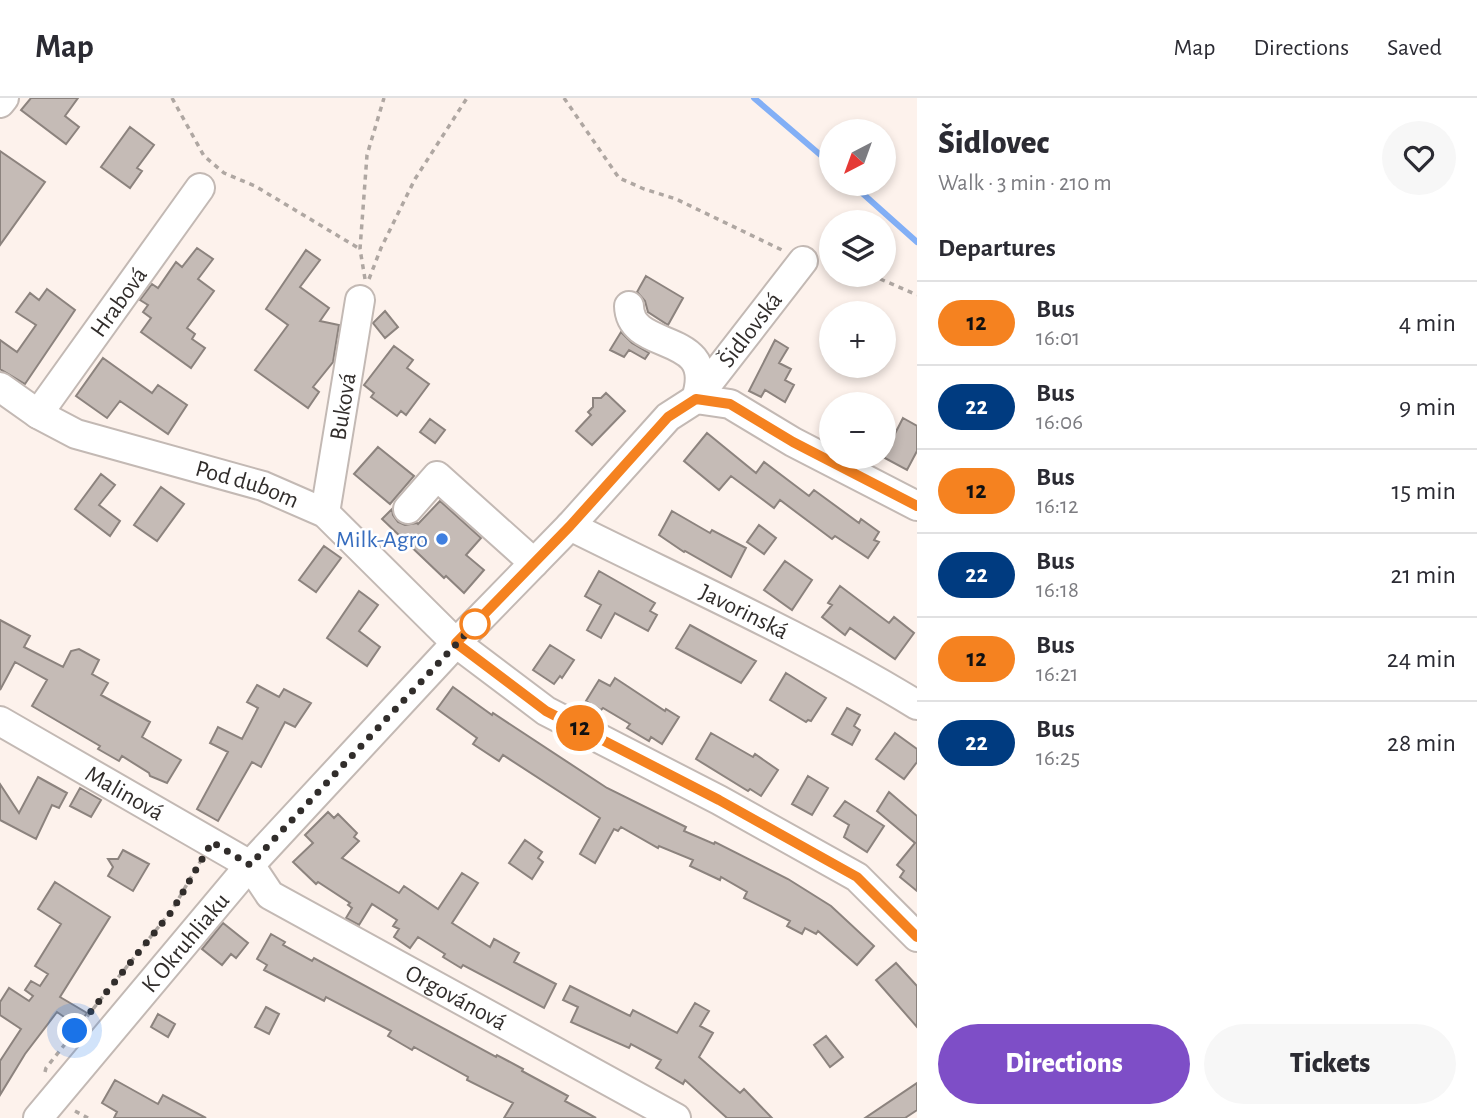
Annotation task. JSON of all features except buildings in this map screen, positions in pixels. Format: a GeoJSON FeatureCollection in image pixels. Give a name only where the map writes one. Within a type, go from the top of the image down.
{"type":"FeatureCollection","features":[{"type":"Feature","properties":{"kind":"street"},"geometry":{"type":"LineString","coordinates":[[0,103],[4,98]]}},
{"type":"Feature","properties":{"kind":"street","name":"Hrabová"},"geometry":{"type":"LineString","coordinates":[[38,414],[200,188]]}},
{"type":"Feature","properties":{"kind":"street","name":"Šidlovská"},"geometry":{"type":"LineString","coordinates":[[570,526],[668,417],[696,399],[803,261]]}},
{"type":"Feature","properties":{"kind":"street","name":"Buková"},"geometry":{"type":"LineString","coordinates":[[325,513],[360,300]]}},
{"type":"Feature","properties":{"kind":"street"},"geometry":{"type":"LineString","coordinates":[[629,306],[633,322],[639,329],[687,353],[700,366],[702,382],[696,399],[730,404],[793,442],[917,506]]}},
{"type":"Feature","properties":{"kind":"street","name":"Pod dubom"},"geometry":{"type":"LineString","coordinates":[[0,387],[38,414],[76,433],[263,486],[325,513],[456,643],[546,711],[719,800],[857,877],[917,937]]}},
{"type":"Feature","properties":{"kind":"street"},"geometry":{"type":"LineString","coordinates":[[408,509],[438,477],[534,563]]}},
{"type":"Feature","properties":{"kind":"street","name":"K Okruhliaku"},"geometry":{"type":"LineString","coordinates":[[54,1108],[250,865],[456,643],[570,526]]}},
{"type":"Feature","properties":{"kind":"street","name":"Javorinská"},"geometry":{"type":"LineString","coordinates":[[570,526],[809,644],[870,676],[917,705]]}},
{"type":"Feature","properties":{"kind":"street","name":"Malinová"},"geometry":{"type":"LineString","coordinates":[[0,721],[250,865]]}},
{"type":"Feature","properties":{"kind":"street","name":"Orgovánová"},"geometry":{"type":"LineString","coordinates":[[250,865],[270,895],[676,1118]]}},
{"type":"Feature","properties":{"kind":"path"},"geometry":{"type":"LineString","coordinates":[[172,98],[204,156],[224,173],[255,186],[360,248]]}},
{"type":"Feature","properties":{"kind":"path"},"geometry":{"type":"LineString","coordinates":[[384,98],[367,156],[360,248],[366,284],[415,179],[467,98]]}},
{"type":"Feature","properties":{"kind":"path"},"geometry":{"type":"LineString","coordinates":[[564,98],[619,178],[676,199],[803,261]]}},
{"type":"Feature","properties":{"kind":"path"},"geometry":{"type":"LineString","coordinates":[[896,286],[917,295]]}},
{"type":"Feature","properties":{"kind":"path"},"geometry":{"type":"LineString","coordinates":[[88,1118],[54,1108],[44,1080],[46,1068],[172,911],[212,842]]}},
{"type":"Feature","properties":{"kind":"waterway"},"geometry":{"type":"LineString","coordinates":[[754,98],[819,154]]}},
{"type":"Feature","properties":{"kind":"waterway"},"geometry":{"type":"LineString","coordinates":[[865,196],[917,242]]}},
{"type":"Feature","properties":{"kind":"bus line","name":"12"},"geometry":{"type":"LineString","coordinates":[[917,506],[793,442],[730,404],[696,399],[668,417],[570,526],[456,643],[546,711],[719,800],[857,877],[917,937]]}},
{"type":"Feature","properties":{"kind":"place","name":"Milk-Agro"},"geometry":{"type":"Point","coordinates":[442,539]}},
{"type":"Feature","properties":{"kind":"route"},"geometry":{"type":"LineString","coordinates":[[75,1031],[172,911],[212,842],[250,865],[475,624]]}}]}
